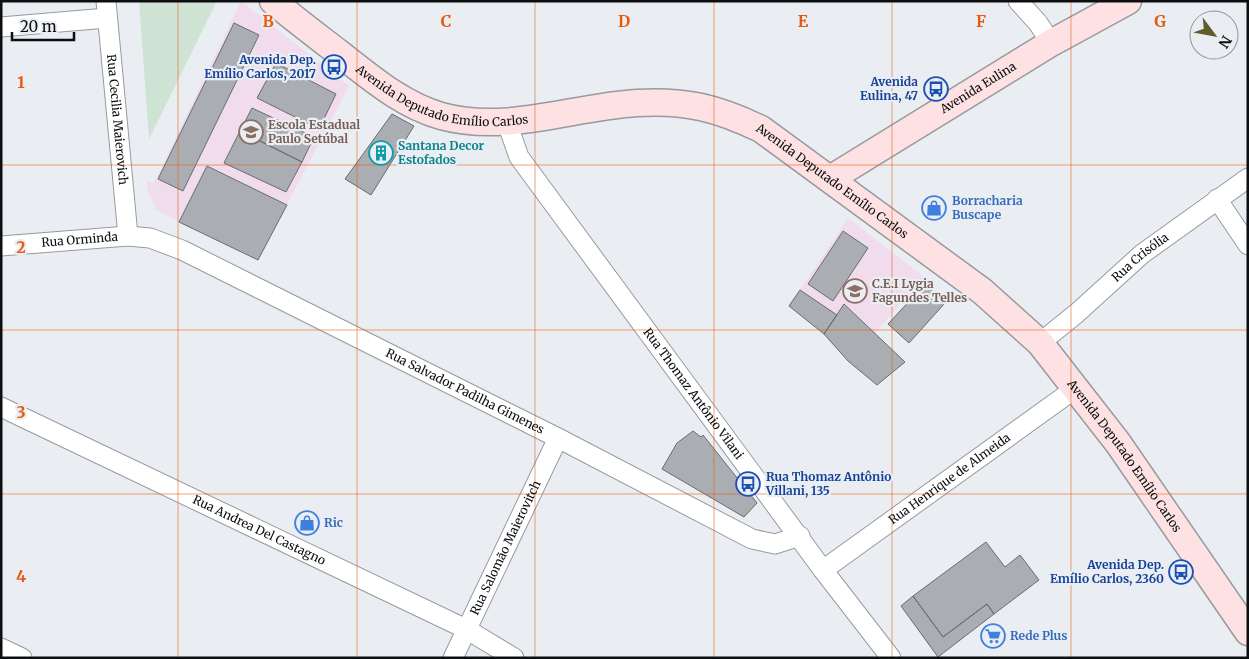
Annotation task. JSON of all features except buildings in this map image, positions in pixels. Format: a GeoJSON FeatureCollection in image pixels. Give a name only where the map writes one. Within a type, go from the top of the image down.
{"type":"FeatureCollection","features":[{"type":"Feature","properties":{"kind":"main road","name":"Avenida Deputado Emílio Carlos"},"geometry":{"type":"LineString","coordinates":[[273,1],[377,82],[416,107],[442,116],[470,121],[507,123],[636,103],[692,104],[726,112],[761,129],[982,291],[1040,343],[1118,444],[1248,632]]}},
{"type":"Feature","properties":{"kind":"main road","name":"Avenida Eulina"},"geometry":{"type":"LineString","coordinates":[[830,179],[1051,43],[1128,1]]}},
{"type":"Feature","properties":{"kind":"street"},"geometry":{"type":"LineString","coordinates":[[1018,1],[1038,23],[1051,43]]}},
{"type":"Feature","properties":{"kind":"street"},"geometry":{"type":"LineString","coordinates":[[1,27],[107,10]]}},
{"type":"Feature","properties":{"kind":"street","name":"Rua Cecilia Maierovich"},"geometry":{"type":"LineString","coordinates":[[107,10],[128,236]]}},
{"type":"Feature","properties":{"kind":"street","name":"Rua Thomaz Antônio Vilani"},"geometry":{"type":"LineString","coordinates":[[507,123],[519,157],[890,658]]}},
{"type":"Feature","properties":{"kind":"street","name":"Rua Crisólia"},"geometry":{"type":"LineString","coordinates":[[1040,343],[1078,313],[1142,254],[1248,178]]}},
{"type":"Feature","properties":{"kind":"street"},"geometry":{"type":"LineString","coordinates":[[1217,199],[1248,245]]}},
{"type":"Feature","properties":{"kind":"street","name":"Rua Orminda"},"geometry":{"type":"LineString","coordinates":[[1,246],[128,236]]}},
{"type":"Feature","properties":{"kind":"street","name":"Rua Salvador Padilha Gimenes"},"geometry":{"type":"LineString","coordinates":[[128,236],[150,238],[182,250],[558,438],[752,539],[775,544],[800,536]]}},
{"type":"Feature","properties":{"kind":"street","name":"Rua Henrique de Almeida"},"geometry":{"type":"LineString","coordinates":[[823,570],[1076,388]]}},
{"type":"Feature","properties":{"kind":"street","name":"Rua Andrea Del Castagno"},"geometry":{"type":"LineString","coordinates":[[1,407],[466,629],[514,658]]}},
{"type":"Feature","properties":{"kind":"street","name":"Rua Salomão Maierovitch"},"geometry":{"type":"LineString","coordinates":[[453,658],[558,438]]}},
{"type":"Feature","properties":{"kind":"street"},"geometry":{"type":"LineString","coordinates":[[1,648],[22,658]]}},
{"type":"Feature","properties":{"kind":"shaded area","name":"Escola Estadual Paulo Setúbal"},"geometry":{"type":"Polygon","coordinates":[[[241,1],[349,86],[258,260],[156,210],[147,188],[147,181],[153,183],[156,179],[241,1]]]}},
{"type":"Feature","properties":{"kind":"shaded area","name":"C.E.I Lygia Fagundes Telles"},"geometry":{"type":"Polygon","coordinates":[[[848,218],[924,277],[875,333],[905,362],[877,385],[848,361],[824,334],[789,306],[848,218]]]}},
{"type":"Feature","properties":{"kind":"green space"},"geometry":{"type":"Polygon","coordinates":[[[139,1],[217,1],[149,139],[139,1]]]}},
{"type":"Feature","properties":{"kind":"place","name":"Avenida Dep. Emílio Carlos, 2017"},"geometry":{"type":"Point","coordinates":[334,67]}},
{"type":"Feature","properties":{"kind":"place","name":"Avenida Eulina, 47"},"geometry":{"type":"Point","coordinates":[936,89]}},
{"type":"Feature","properties":{"kind":"place","name":"Escola Estadual Paulo Setúbal"},"geometry":{"type":"Point","coordinates":[251,132]}},
{"type":"Feature","properties":{"kind":"place","name":"Santana Decor Estofados"},"geometry":{"type":"Point","coordinates":[381,153]}},
{"type":"Feature","properties":{"kind":"place","name":"Borracharia Buscape"},"geometry":{"type":"Point","coordinates":[934,208]}},
{"type":"Feature","properties":{"kind":"place","name":"C.E.I Lygia Fagundes Telles"},"geometry":{"type":"Point","coordinates":[855,291]}},
{"type":"Feature","properties":{"kind":"place","name":"Rua Thomaz Antônio Villani, 135"},"geometry":{"type":"Point","coordinates":[748,484]}},
{"type":"Feature","properties":{"kind":"place","name":"Ric"},"geometry":{"type":"Point","coordinates":[307,523]}},
{"type":"Feature","properties":{"kind":"place","name":"Avenida Dep. Emílio Carlos, 2360"},"geometry":{"type":"Point","coordinates":[1181,572]}},
{"type":"Feature","properties":{"kind":"place","name":"Rede Plus"},"geometry":{"type":"Point","coordinates":[993,636]}}]}
